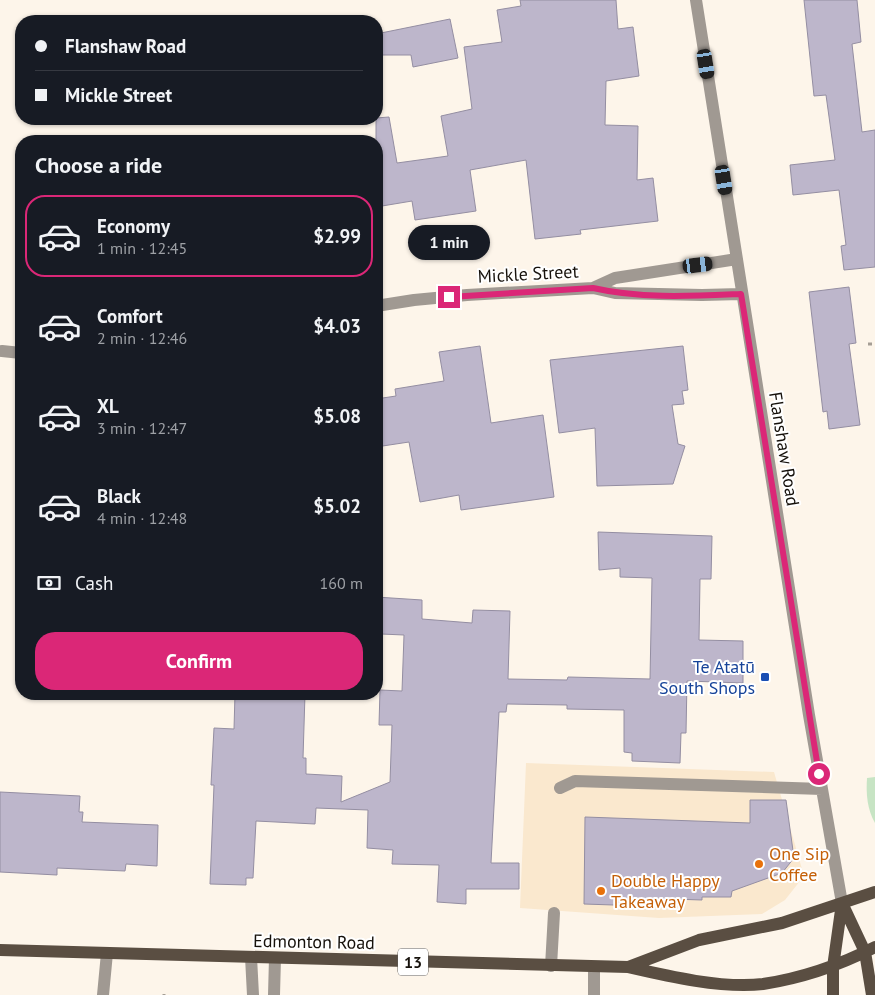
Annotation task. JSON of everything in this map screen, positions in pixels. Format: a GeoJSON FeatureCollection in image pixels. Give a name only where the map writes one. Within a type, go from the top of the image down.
{"type":"FeatureCollection","features":[{"type":"Feature","properties":{"kind":"main road","name":"13"},"geometry":{"type":"LineString","coordinates":[[842,902],[875,892]]}},
{"type":"Feature","properties":{"kind":"main road"},"geometry":{"type":"LineString","coordinates":[[842,902],[870,950],[872,995]]}},
{"type":"Feature","properties":{"kind":"main road"},"geometry":{"type":"LineString","coordinates":[[833,995],[833,967],[842,902]]}},
{"type":"Feature","properties":{"kind":"main road","name":"Edmonton Road"},"geometry":{"type":"LineString","coordinates":[[628,967],[699,940],[765,928],[842,902]]}},
{"type":"Feature","properties":{"kind":"main road","name":"Edmonton Road"},"geometry":{"type":"LineString","coordinates":[[0,950],[628,967],[704,981],[762,984],[833,967]]}},
{"type":"Feature","properties":{"kind":"main road","name":"13"},"geometry":{"type":"LineString","coordinates":[[833,967],[870,950]]}},
{"type":"Feature","properties":{"kind":"street","name":"Flanshaw Road"},"geometry":{"type":"LineString","coordinates":[[696,0],[741,294],[842,902]]}},
{"type":"Feature","properties":{"kind":"street","name":"Mickle Street"},"geometry":{"type":"LineString","coordinates":[[593,288],[615,278],[737,259]]}},
{"type":"Feature","properties":{"kind":"street","name":"Mickle Street"},"geometry":{"type":"LineString","coordinates":[[383,305],[467,295],[593,288],[616,294],[702,296],[741,294]]}},
{"type":"Feature","properties":{"kind":"street"},"geometry":{"type":"LineString","coordinates":[[2,351],[15,352]]}},
{"type":"Feature","properties":{"kind":"street"},"geometry":{"type":"LineString","coordinates":[[560,788],[575,782],[822,790]]}},
{"type":"Feature","properties":{"kind":"street"},"geometry":{"type":"LineString","coordinates":[[551,966],[554,913]]}},
{"type":"Feature","properties":{"kind":"street"},"geometry":{"type":"LineString","coordinates":[[103,995],[107,954]]}},
{"type":"Feature","properties":{"kind":"street"},"geometry":{"type":"LineString","coordinates":[[251,957],[253,995]]}},
{"type":"Feature","properties":{"kind":"street"},"geometry":{"type":"LineString","coordinates":[[274,995],[275,958]]}},
{"type":"Feature","properties":{"kind":"street"},"geometry":{"type":"LineString","coordinates":[[594,967],[594,995]]}},
{"type":"Feature","properties":{"kind":"path"},"geometry":{"type":"LineString","coordinates":[[868,344],[875,344]]}},
{"type":"Feature","properties":{"kind":"shaded area"},"geometry":{"type":"Polygon","coordinates":[[[526,763],[774,772],[804,876],[785,900],[762,914],[659,918],[520,908],[526,763]]]}},
{"type":"Feature","properties":{"kind":"green space"},"geometry":{"type":"Polygon","coordinates":[[[875,777],[875,823],[869,807],[867,778],[875,777]]]}},
{"type":"Feature","properties":{"kind":"building"},"geometry":{"type":"Polygon","coordinates":[[[520,0],[616,0],[618,29],[633,27],[639,76],[606,81],[605,125],[638,126],[637,180],[653,178],[658,221],[580,230],[581,234],[535,239],[526,160],[470,170],[476,211],[415,220],[412,201],[383,206],[383,135],[376,135],[376,125],[383,125],[383,117],[389,117],[397,163],[448,156],[441,116],[472,109],[464,47],[502,42],[497,10],[521,6],[520,0]]]}},
{"type":"Feature","properties":{"kind":"building"},"geometry":{"type":"Polygon","coordinates":[[[804,0],[857,0],[861,42],[852,44],[862,132],[875,130],[875,267],[844,270],[841,246],[846,245],[839,190],[793,195],[790,165],[835,160],[826,95],[814,96],[804,0]]]}},
{"type":"Feature","properties":{"kind":"building"},"geometry":{"type":"Polygon","coordinates":[[[450,19],[458,58],[413,67],[411,55],[383,55],[383,33],[450,19]]]}},
{"type":"Feature","properties":{"kind":"building"},"geometry":{"type":"Polygon","coordinates":[[[849,287],[856,343],[849,344],[860,425],[829,429],[827,411],[823,412],[809,292],[849,287]]]}},
{"type":"Feature","properties":{"kind":"building"},"geometry":{"type":"Polygon","coordinates":[[[480,346],[491,423],[543,415],[554,497],[461,510],[459,495],[420,502],[409,442],[383,446],[383,398],[396,396],[395,389],[444,381],[439,352],[480,346]]]}},
{"type":"Feature","properties":{"kind":"building"},"geometry":{"type":"Polygon","coordinates":[[[683,346],[688,390],[682,391],[684,404],[672,405],[678,444],[685,446],[673,484],[597,486],[595,428],[559,433],[550,360],[683,346]]]}},
{"type":"Feature","properties":{"kind":"building"},"geometry":{"type":"Polygon","coordinates":[[[598,532],[712,536],[711,579],[700,579],[699,640],[743,641],[743,683],[687,681],[686,733],[681,733],[680,763],[632,761],[632,753],[624,752],[624,710],[567,709],[567,705],[507,704],[506,712],[499,712],[491,863],[519,863],[519,889],[466,889],[466,904],[437,902],[439,865],[392,864],[393,850],[367,848],[368,810],[316,808],[315,824],[256,821],[253,878],[246,878],[246,885],[210,884],[214,785],[211,785],[214,728],[234,729],[235,700],[305,700],[303,758],[306,758],[306,774],[342,776],[341,802],[390,782],[392,725],[379,725],[380,700],[383,700],[383,690],[402,691],[404,635],[383,634],[383,597],[422,600],[422,619],[472,623],[473,610],[510,611],[508,679],[567,680],[568,677],[650,679],[652,578],[620,577],[620,568],[599,570],[598,532]]]}},
{"type":"Feature","properties":{"kind":"building"},"geometry":{"type":"Polygon","coordinates":[[[0,792],[80,796],[79,812],[83,812],[82,822],[158,825],[157,866],[126,864],[125,871],[57,868],[57,875],[0,872],[0,792]]]}},
{"type":"Feature","properties":{"kind":"building"},"geometry":{"type":"Polygon","coordinates":[[[750,800],[786,800],[794,858],[782,873],[732,891],[731,897],[702,897],[702,900],[672,899],[673,903],[643,902],[643,906],[584,904],[585,817],[750,823],[750,800]]]}},
{"type":"Feature","properties":{"kind":"place","name":"Te Atatū South Shops"},"geometry":{"type":"Point","coordinates":[765,677]}},
{"type":"Feature","properties":{"kind":"place","name":"One Sip Coffee"},"geometry":{"type":"Point","coordinates":[759,864]}},
{"type":"Feature","properties":{"kind":"place","name":"Double Happy Takeaway"},"geometry":{"type":"Point","coordinates":[601,891]}},
{"type":"Feature","properties":{"kind":"route"},"geometry":{"type":"LineString","coordinates":[[449,297],[593,288],[616,294],[702,296],[741,294],[819,774]]}}]}
